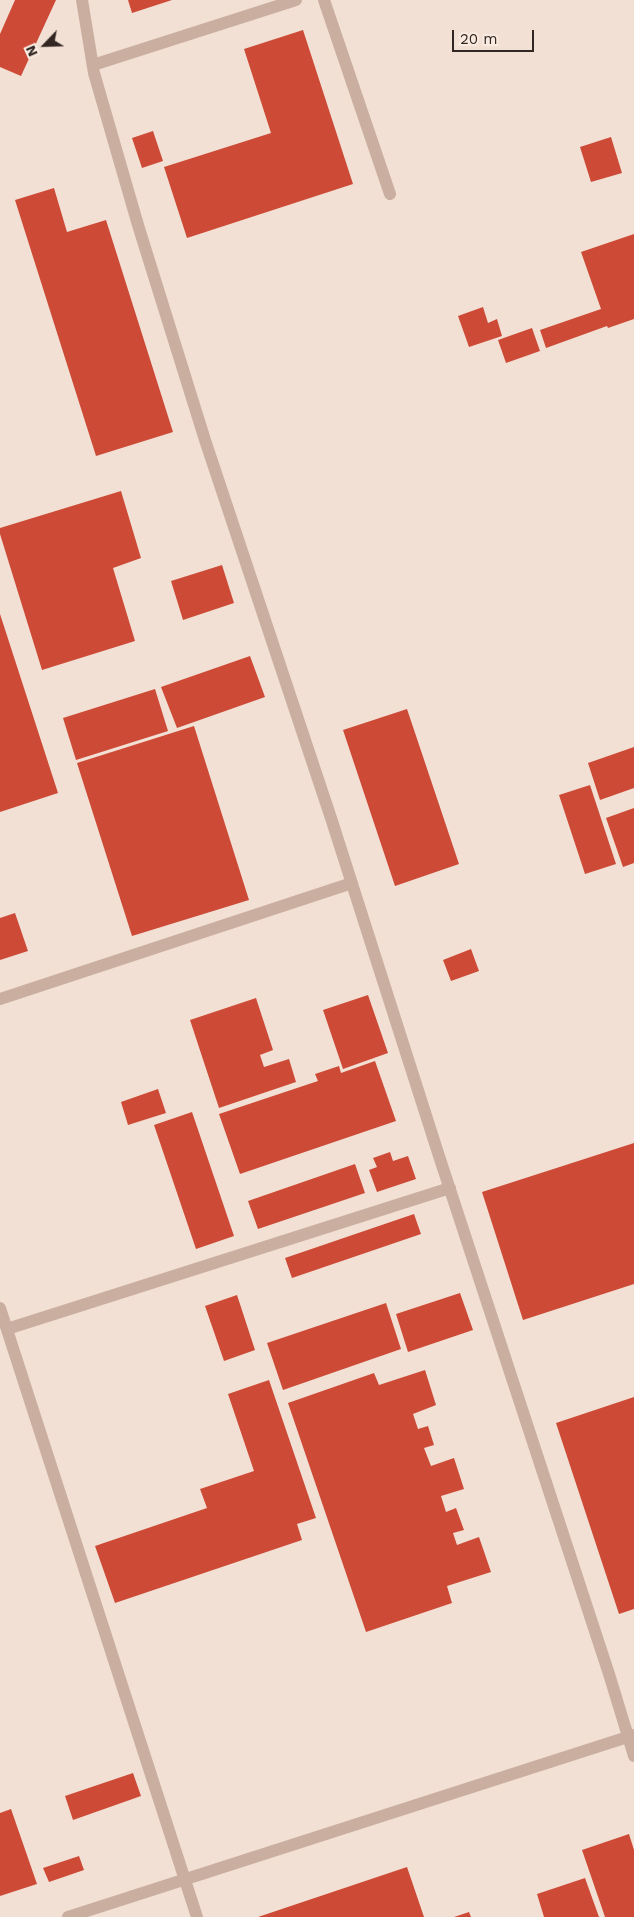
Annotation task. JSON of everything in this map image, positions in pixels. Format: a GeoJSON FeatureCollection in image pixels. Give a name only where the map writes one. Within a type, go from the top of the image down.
{"type":"FeatureCollection","features":[{"type":"Feature","properties":{"kind":"street"},"geometry":{"type":"LineString","coordinates":[[82,0],[93,65],[133,208],[205,440],[352,883],[609,1674],[631,1736],[634,1756]]}},
{"type":"Feature","properties":{"kind":"street"},"geometry":{"type":"LineString","coordinates":[[93,65],[296,0]]}},
{"type":"Feature","properties":{"kind":"street"},"geometry":{"type":"LineString","coordinates":[[324,0],[390,194]]}},
{"type":"Feature","properties":{"kind":"street"},"geometry":{"type":"LineString","coordinates":[[0,999],[352,883]]}},
{"type":"Feature","properties":{"kind":"street"},"geometry":{"type":"LineString","coordinates":[[7,1329],[450,1188]]}},
{"type":"Feature","properties":{"kind":"street"},"geometry":{"type":"LineString","coordinates":[[0,1308],[197,1917]]}},
{"type":"Feature","properties":{"kind":"street"},"geometry":{"type":"LineString","coordinates":[[68,1917],[184,1878],[631,1736]]}},
{"type":"Feature","properties":{"kind":"building"},"geometry":{"type":"Polygon","coordinates":[[[15,0],[56,0],[21,76],[0,67],[0,34],[15,0]]]}},
{"type":"Feature","properties":{"kind":"building"},"geometry":{"type":"Polygon","coordinates":[[[128,0],[172,0],[132,13],[128,0]]]}},
{"type":"Feature","properties":{"kind":"building"},"geometry":{"type":"Polygon","coordinates":[[[303,30],[353,184],[187,238],[164,167],[271,133],[244,49],[303,30]]]}},
{"type":"Feature","properties":{"kind":"building"},"geometry":{"type":"Polygon","coordinates":[[[153,131],[163,161],[142,168],[132,138],[153,131]]]}},
{"type":"Feature","properties":{"kind":"building"},"geometry":{"type":"Polygon","coordinates":[[[611,137],[622,173],[591,182],[580,147],[611,137]]]}},
{"type":"Feature","properties":{"kind":"building"},"geometry":{"type":"Polygon","coordinates":[[[54,188],[67,232],[106,220],[173,432],[96,456],[15,200],[54,188]]]}},
{"type":"Feature","properties":{"kind":"building"},"geometry":{"type":"Polygon","coordinates":[[[634,234],[634,319],[608,328],[607,326],[546,348],[540,330],[601,309],[581,252],[634,234]]]}},
{"type":"Feature","properties":{"kind":"building"},"geometry":{"type":"Polygon","coordinates":[[[483,307],[488,323],[497,319],[502,336],[469,347],[458,316],[483,307]]]}},
{"type":"Feature","properties":{"kind":"building"},"geometry":{"type":"Polygon","coordinates":[[[532,328],[540,351],[506,363],[498,340],[532,328]]]}},
{"type":"Feature","properties":{"kind":"building"},"geometry":{"type":"Polygon","coordinates":[[[121,491],[141,558],[113,568],[135,641],[42,670],[0,534],[0,528],[121,491]]]}},
{"type":"Feature","properties":{"kind":"building"},"geometry":{"type":"Polygon","coordinates":[[[222,565],[234,603],[183,620],[171,581],[222,565]]]}},
{"type":"Feature","properties":{"kind":"building"},"geometry":{"type":"Polygon","coordinates":[[[0,614],[58,793],[0,812],[0,614]]]}},
{"type":"Feature","properties":{"kind":"building"},"geometry":{"type":"Polygon","coordinates":[[[250,656],[265,697],[177,728],[161,687],[250,656]]]}},
{"type":"Feature","properties":{"kind":"building"},"geometry":{"type":"Polygon","coordinates":[[[155,689],[168,731],[76,760],[63,718],[155,689]]]}},
{"type":"Feature","properties":{"kind":"building"},"geometry":{"type":"Polygon","coordinates":[[[407,709],[459,864],[395,886],[343,730],[407,709]]]}},
{"type":"Feature","properties":{"kind":"building"},"geometry":{"type":"Polygon","coordinates":[[[194,726],[249,900],[132,936],[77,763],[194,726]]]}},
{"type":"Feature","properties":{"kind":"building"},"geometry":{"type":"Polygon","coordinates":[[[634,747],[634,788],[600,800],[588,763],[634,747]]]}},
{"type":"Feature","properties":{"kind":"building"},"geometry":{"type":"Polygon","coordinates":[[[590,785],[616,864],[585,874],[559,795],[590,785]]]}},
{"type":"Feature","properties":{"kind":"building"},"geometry":{"type":"Polygon","coordinates":[[[634,808],[634,863],[623,867],[606,818],[634,808]]]}},
{"type":"Feature","properties":{"kind":"building"},"geometry":{"type":"Polygon","coordinates":[[[15,913],[28,951],[0,960],[0,918],[15,913]]]}},
{"type":"Feature","properties":{"kind":"building"},"geometry":{"type":"Polygon","coordinates":[[[471,949],[479,971],[451,981],[443,960],[471,949]]]}},
{"type":"Feature","properties":{"kind":"building"},"geometry":{"type":"Polygon","coordinates":[[[368,995],[388,1053],[343,1069],[323,1010],[368,995]]]}},
{"type":"Feature","properties":{"kind":"building"},"geometry":{"type":"Polygon","coordinates":[[[256,998],[273,1050],[260,1055],[264,1067],[289,1059],[296,1082],[219,1108],[190,1020],[256,998]]]}},
{"type":"Feature","properties":{"kind":"building"},"geometry":{"type":"Polygon","coordinates":[[[375,1061],[396,1121],[240,1174],[219,1114],[318,1081],[315,1074],[339,1066],[341,1073],[375,1061]]]}},
{"type":"Feature","properties":{"kind":"building"},"geometry":{"type":"Polygon","coordinates":[[[158,1089],[166,1113],[128,1125],[121,1102],[158,1089]]]}},
{"type":"Feature","properties":{"kind":"building"},"geometry":{"type":"Polygon","coordinates":[[[192,1112],[234,1236],[196,1249],[154,1125],[192,1112]]]}},
{"type":"Feature","properties":{"kind":"building"},"geometry":{"type":"Polygon","coordinates":[[[634,1143],[634,1284],[523,1320],[482,1192],[634,1143]]]}},
{"type":"Feature","properties":{"kind":"building"},"geometry":{"type":"Polygon","coordinates":[[[390,1152],[393,1161],[408,1156],[416,1179],[377,1192],[369,1170],[377,1167],[373,1158],[390,1152]]]}},
{"type":"Feature","properties":{"kind":"building"},"geometry":{"type":"Polygon","coordinates":[[[355,1164],[365,1193],[258,1229],[248,1201],[355,1164]]]}},
{"type":"Feature","properties":{"kind":"building"},"geometry":{"type":"Polygon","coordinates":[[[414,1214],[421,1234],[292,1278],[285,1258],[414,1214]]]}},
{"type":"Feature","properties":{"kind":"building"},"geometry":{"type":"Polygon","coordinates":[[[460,1293],[473,1330],[408,1352],[396,1314],[460,1293]]]}},
{"type":"Feature","properties":{"kind":"building"},"geometry":{"type":"Polygon","coordinates":[[[237,1295],[255,1350],[224,1361],[205,1306],[237,1295]]]}},
{"type":"Feature","properties":{"kind":"building"},"geometry":{"type":"Polygon","coordinates":[[[386,1303],[401,1349],[283,1390],[267,1343],[386,1303]]]}},
{"type":"Feature","properties":{"kind":"building"},"geometry":{"type":"Polygon","coordinates":[[[425,1370],[436,1405],[413,1414],[418,1429],[428,1426],[434,1445],[424,1448],[431,1466],[454,1458],[464,1489],[441,1496],[446,1512],[456,1508],[464,1530],[453,1533],[457,1545],[479,1537],[491,1572],[447,1586],[452,1603],[366,1632],[288,1403],[374,1373],[379,1385],[425,1370]]]}},
{"type":"Feature","properties":{"kind":"building"},"geometry":{"type":"Polygon","coordinates":[[[269,1380],[316,1518],[297,1524],[302,1540],[115,1603],[95,1546],[207,1508],[200,1489],[254,1471],[228,1394],[269,1380]]]}},
{"type":"Feature","properties":{"kind":"building"},"geometry":{"type":"Polygon","coordinates":[[[634,1397],[634,1609],[619,1614],[556,1423],[634,1397]]]}},
{"type":"Feature","properties":{"kind":"building"},"geometry":{"type":"Polygon","coordinates":[[[133,1773],[141,1796],[73,1820],[65,1796],[133,1773]]]}},
{"type":"Feature","properties":{"kind":"building"},"geometry":{"type":"Polygon","coordinates":[[[11,1809],[37,1884],[0,1896],[0,1813],[11,1809]]]}},
{"type":"Feature","properties":{"kind":"building"},"geometry":{"type":"Polygon","coordinates":[[[629,1834],[634,1850],[634,1917],[605,1917],[582,1850],[629,1834]]]}},
{"type":"Feature","properties":{"kind":"building"},"geometry":{"type":"Polygon","coordinates":[[[79,1856],[84,1870],[49,1882],[43,1868],[79,1856]]]}},
{"type":"Feature","properties":{"kind":"building"},"geometry":{"type":"Polygon","coordinates":[[[407,1867],[424,1917],[258,1917],[407,1867]]]}},
{"type":"Feature","properties":{"kind":"building"},"geometry":{"type":"Polygon","coordinates":[[[585,1878],[599,1917],[544,1917],[537,1894],[585,1878]]]}},
{"type":"Feature","properties":{"kind":"building"},"geometry":{"type":"Polygon","coordinates":[[[469,1912],[471,1917],[454,1917],[469,1912]]]}}]}
